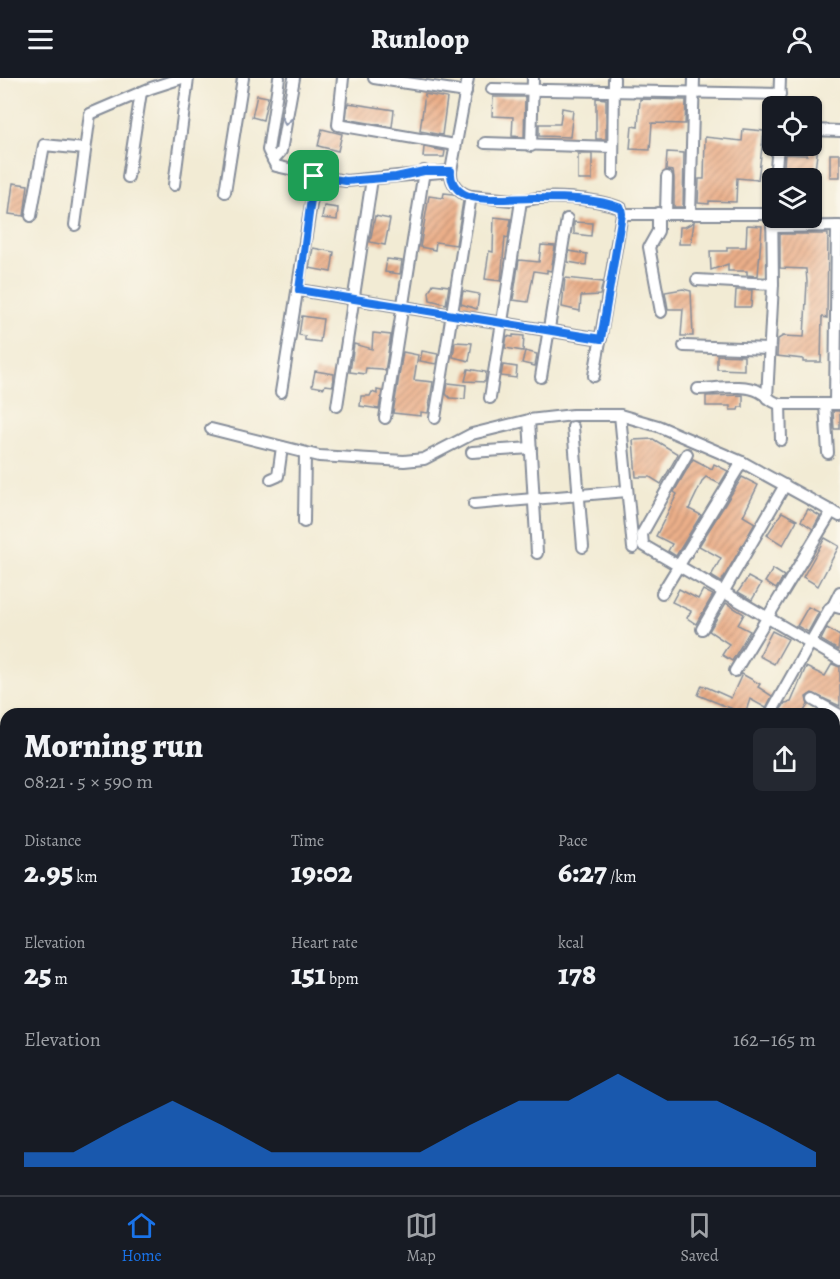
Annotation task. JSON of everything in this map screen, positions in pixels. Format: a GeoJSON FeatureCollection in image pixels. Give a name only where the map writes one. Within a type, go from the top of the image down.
{"type":"FeatureCollection","features":[{"type":"Feature","properties":{"kind":"street"},"geometry":{"type":"LineString","coordinates":[[75,225],[89,117],[93,110],[148,86],[182,78]]}},
{"type":"Feature","properties":{"kind":"street"},"geometry":{"type":"LineString","coordinates":[[174,185],[188,78]]}},
{"type":"Feature","properties":{"kind":"street"},"geometry":{"type":"LineString","coordinates":[[225,192],[243,78]]}},
{"type":"Feature","properties":{"kind":"street"},"geometry":{"type":"LineString","coordinates":[[279,78],[268,150],[279,168],[314,176],[329,176],[341,181],[424,171],[451,171]]}},
{"type":"Feature","properties":{"kind":"street"},"geometry":{"type":"LineString","coordinates":[[273,160],[281,152],[294,78]]}},
{"type":"Feature","properties":{"kind":"street"},"geometry":{"type":"LineString","coordinates":[[343,78],[338,125],[456,145]]}},
{"type":"Feature","properties":{"kind":"street"},"geometry":{"type":"LineString","coordinates":[[374,78],[466,92]]}},
{"type":"Feature","properties":{"kind":"street"},"geometry":{"type":"LineString","coordinates":[[468,78],[451,171],[452,182],[458,190],[471,196],[521,201],[535,197],[607,202],[621,208],[622,214],[594,376]]}},
{"type":"Feature","properties":{"kind":"street"},"geometry":{"type":"LineString","coordinates":[[613,174],[614,78]]}},
{"type":"Feature","properties":{"kind":"street"},"geometry":{"type":"LineString","coordinates":[[690,214],[694,78]]}},
{"type":"Feature","properties":{"kind":"street"},"geometry":{"type":"LineString","coordinates":[[492,89],[533,84],[614,90],[780,94],[780,78]]}},
{"type":"Feature","properties":{"kind":"street"},"geometry":{"type":"LineString","coordinates":[[531,146],[533,84]]}},
{"type":"Feature","properties":{"kind":"street"},"geometry":{"type":"LineString","coordinates":[[128,177],[148,86]]}},
{"type":"Feature","properties":{"kind":"street"},"geometry":{"type":"LineString","coordinates":[[822,130],[840,130]]}},
{"type":"Feature","properties":{"kind":"street"},"geometry":{"type":"LineString","coordinates":[[485,143],[613,147]]}},
{"type":"Feature","properties":{"kind":"street"},"geometry":{"type":"LineString","coordinates":[[32,216],[44,145],[85,149]]}},
{"type":"Feature","properties":{"kind":"street"},"geometry":{"type":"LineString","coordinates":[[385,418],[424,171]]}},
{"type":"Feature","properties":{"kind":"street"},"geometry":{"type":"LineString","coordinates":[[281,392],[299,290],[314,176]]}},
{"type":"Feature","properties":{"kind":"street"},"geometry":{"type":"LineString","coordinates":[[661,312],[650,247],[662,213],[667,177]]}},
{"type":"Feature","properties":{"kind":"street"},"geometry":{"type":"LineString","coordinates":[[337,406],[372,179]]}},
{"type":"Feature","properties":{"kind":"street"},"geometry":{"type":"LineString","coordinates":[[435,418],[471,196]]}},
{"type":"Feature","properties":{"kind":"street"},"geometry":{"type":"LineString","coordinates":[[490,398],[521,201]]}},
{"type":"Feature","properties":{"kind":"street"},"geometry":{"type":"LineString","coordinates":[[622,214],[762,214]]}},
{"type":"Feature","properties":{"kind":"street"},"geometry":{"type":"LineString","coordinates":[[541,377],[567,219]]}},
{"type":"Feature","properties":{"kind":"street"},"geometry":{"type":"LineString","coordinates":[[822,226],[838,226],[838,304],[828,453]]}},
{"type":"Feature","properties":{"kind":"street"},"geometry":{"type":"LineString","coordinates":[[767,398],[773,284],[772,228]]}},
{"type":"Feature","properties":{"kind":"street"},"geometry":{"type":"LineString","coordinates":[[697,280],[773,284]]}},
{"type":"Feature","properties":{"kind":"street"},"geometry":{"type":"LineString","coordinates":[[299,290],[501,325],[601,339]]}},
{"type":"Feature","properties":{"kind":"street"},"geometry":{"type":"LineString","coordinates":[[684,346],[769,349]]}},
{"type":"Feature","properties":{"kind":"street"},"geometry":{"type":"LineString","coordinates":[[698,388],[750,389],[761,392],[771,402],[780,404],[833,404]]}},
{"type":"Feature","properties":{"kind":"street"},"geometry":{"type":"LineString","coordinates":[[780,404],[781,440]]}},
{"type":"Feature","properties":{"kind":"street"},"geometry":{"type":"LineString","coordinates":[[211,429],[319,456],[404,461],[424,459],[472,434],[529,420],[573,415],[620,415],[658,426],[742,462],[836,513],[766,618],[735,671]]}},
{"type":"Feature","properties":{"kind":"street"},"geometry":{"type":"LineString","coordinates":[[620,415],[633,548]]}},
{"type":"Feature","properties":{"kind":"street"},"geometry":{"type":"LineString","coordinates":[[529,420],[537,554]]}},
{"type":"Feature","properties":{"kind":"street"},"geometry":{"type":"LineString","coordinates":[[573,427],[583,547]]}},
{"type":"Feature","properties":{"kind":"street"},"geometry":{"type":"LineString","coordinates":[[271,479],[278,476],[282,447]]}},
{"type":"Feature","properties":{"kind":"street"},"geometry":{"type":"LineString","coordinates":[[472,452],[531,448]]}},
{"type":"Feature","properties":{"kind":"street"},"geometry":{"type":"LineString","coordinates":[[304,522],[305,453]]}},
{"type":"Feature","properties":{"kind":"street"},"geometry":{"type":"LineString","coordinates":[[687,454],[641,540],[644,545],[840,660]]}},
{"type":"Feature","properties":{"kind":"street"},"geometry":{"type":"LineString","coordinates":[[662,593],[742,462]]}},
{"type":"Feature","properties":{"kind":"street"},"geometry":{"type":"LineString","coordinates":[[702,629],[785,485]]}},
{"type":"Feature","properties":{"kind":"street"},"geometry":{"type":"LineString","coordinates":[[474,504],[627,491]]}},
{"type":"Feature","properties":{"kind":"street"},"geometry":{"type":"LineString","coordinates":[[774,708],[810,643],[836,607],[840,592]]}},
{"type":"Feature","properties":{"kind":"street"},"geometry":{"type":"LineString","coordinates":[[813,700],[826,708]]}},
{"type":"Feature","properties":{"kind":"building"},"geometry":{"type":"Polygon","coordinates":[[[425,94],[447,98],[442,135],[420,131],[425,94]]]}},
{"type":"Feature","properties":{"kind":"building"},"geometry":{"type":"Polygon","coordinates":[[[257,95],[268,97],[263,120],[252,117],[257,95]]]}},
{"type":"Feature","properties":{"kind":"building"},"geometry":{"type":"Polygon","coordinates":[[[493,97],[525,97],[524,137],[512,136],[513,117],[492,116],[493,97]]]}},
{"type":"Feature","properties":{"kind":"building"},"geometry":{"type":"Polygon","coordinates":[[[596,98],[606,99],[606,139],[596,139],[596,98]]]}},
{"type":"Feature","properties":{"kind":"building"},"geometry":{"type":"Polygon","coordinates":[[[640,99],[686,100],[685,124],[652,123],[650,150],[630,149],[632,126],[638,127],[640,99]]]}},
{"type":"Feature","properties":{"kind":"building"},"geometry":{"type":"Polygon","coordinates":[[[348,103],[394,110],[392,127],[346,119],[348,103]]]}},
{"type":"Feature","properties":{"kind":"building"},"geometry":{"type":"Polygon","coordinates":[[[562,108],[573,110],[570,137],[539,136],[539,124],[560,124],[562,108]]]}},
{"type":"Feature","properties":{"kind":"building"},"geometry":{"type":"Polygon","coordinates":[[[322,129],[342,134],[338,151],[318,146],[322,129]]]}},
{"type":"Feature","properties":{"kind":"building"},"geometry":{"type":"Polygon","coordinates":[[[743,129],[762,131],[758,180],[737,178],[736,202],[698,203],[699,179],[704,179],[705,137],[742,141],[743,129]]]}},
{"type":"Feature","properties":{"kind":"building"},"geometry":{"type":"Polygon","coordinates":[[[424,147],[445,151],[444,157],[423,157],[424,147]]]}},
{"type":"Feature","properties":{"kind":"building"},"geometry":{"type":"Polygon","coordinates":[[[667,152],[684,153],[683,207],[674,207],[674,177],[673,171],[666,170],[667,152]]]}},
{"type":"Feature","properties":{"kind":"building"},"geometry":{"type":"Polygon","coordinates":[[[578,154],[592,154],[592,180],[578,180],[578,154]]]}},
{"type":"Feature","properties":{"kind":"building"},"geometry":{"type":"Polygon","coordinates":[[[830,154],[840,154],[840,177],[830,177],[830,154]]]}},
{"type":"Feature","properties":{"kind":"building"},"geometry":{"type":"Polygon","coordinates":[[[785,156],[817,156],[815,168],[784,168],[785,156]]]}},
{"type":"Feature","properties":{"kind":"building"},"geometry":{"type":"Polygon","coordinates":[[[13,183],[28,185],[24,216],[9,214],[13,183]]]}},
{"type":"Feature","properties":{"kind":"building"},"geometry":{"type":"Polygon","coordinates":[[[444,193],[453,194],[463,201],[456,245],[436,242],[435,250],[420,247],[429,196],[443,198],[444,193]]]}},
{"type":"Feature","properties":{"kind":"building"},"geometry":{"type":"Polygon","coordinates":[[[324,206],[338,208],[337,220],[322,218],[324,206]]]}},
{"type":"Feature","properties":{"kind":"building"},"geometry":{"type":"Polygon","coordinates":[[[375,216],[390,219],[385,245],[370,242],[375,216]]]}},
{"type":"Feature","properties":{"kind":"building"},"geometry":{"type":"Polygon","coordinates":[[[494,217],[511,219],[508,238],[505,237],[501,281],[485,279],[489,251],[493,252],[494,217]]]}},
{"type":"Feature","properties":{"kind":"building"},"geometry":{"type":"Polygon","coordinates":[[[574,222],[592,223],[591,236],[574,234],[574,222]]]}},
{"type":"Feature","properties":{"kind":"building"},"geometry":{"type":"Polygon","coordinates":[[[694,222],[691,244],[679,244],[680,227],[694,222]]]}},
{"type":"Feature","properties":{"kind":"building"},"geometry":{"type":"Polygon","coordinates":[[[747,225],[762,226],[758,276],[747,275],[747,271],[728,271],[728,264],[711,270],[710,251],[727,251],[727,247],[746,247],[747,225]]]}},
{"type":"Feature","properties":{"kind":"building"},"geometry":{"type":"Polygon","coordinates":[[[780,234],[828,234],[827,318],[822,317],[821,362],[803,362],[803,359],[777,356],[778,339],[783,336],[804,337],[807,282],[806,269],[780,268],[780,234]]]}},
{"type":"Feature","properties":{"kind":"building"},"geometry":{"type":"Polygon","coordinates":[[[541,245],[555,246],[551,271],[547,270],[547,273],[534,271],[528,302],[513,300],[519,260],[539,262],[541,245]]]}},
{"type":"Feature","properties":{"kind":"building"},"geometry":{"type":"Polygon","coordinates":[[[313,248],[334,252],[331,272],[309,268],[313,248]]]}},
{"type":"Feature","properties":{"kind":"building"},"geometry":{"type":"Polygon","coordinates":[[[569,251],[587,254],[586,265],[568,262],[569,251]]]}},
{"type":"Feature","properties":{"kind":"building"},"geometry":{"type":"Polygon","coordinates":[[[387,259],[402,261],[400,274],[385,272],[387,259]]]}},
{"type":"Feature","properties":{"kind":"building"},"geometry":{"type":"Polygon","coordinates":[[[565,278],[603,282],[600,295],[581,296],[580,311],[562,307],[565,278]]]}},
{"type":"Feature","properties":{"kind":"building"},"geometry":{"type":"Polygon","coordinates":[[[433,284],[449,286],[446,304],[430,300],[429,292],[433,284]]]}},
{"type":"Feature","properties":{"kind":"building"},"geometry":{"type":"Polygon","coordinates":[[[683,289],[691,291],[693,336],[681,336],[683,309],[668,309],[665,292],[683,289]]]}},
{"type":"Feature","properties":{"kind":"building"},"geometry":{"type":"Polygon","coordinates":[[[736,290],[752,290],[751,307],[735,307],[736,290]]]}},
{"type":"Feature","properties":{"kind":"building"},"geometry":{"type":"Polygon","coordinates":[[[463,291],[479,294],[477,309],[461,304],[463,291]]]}},
{"type":"Feature","properties":{"kind":"building"},"geometry":{"type":"Polygon","coordinates":[[[302,316],[323,319],[320,342],[305,340],[305,336],[299,335],[302,316]]]}},
{"type":"Feature","properties":{"kind":"building"},"geometry":{"type":"Polygon","coordinates":[[[373,333],[391,335],[385,371],[366,368],[365,374],[350,372],[354,344],[372,349],[373,333]]]}},
{"type":"Feature","properties":{"kind":"building"},"geometry":{"type":"Polygon","coordinates":[[[513,335],[524,336],[523,351],[505,348],[507,336],[513,337],[513,335]]]}},
{"type":"Feature","properties":{"kind":"building"},"geometry":{"type":"Polygon","coordinates":[[[455,342],[472,343],[469,361],[453,357],[455,342]]]}},
{"type":"Feature","properties":{"kind":"building"},"geometry":{"type":"Polygon","coordinates":[[[422,351],[438,354],[436,364],[420,361],[422,351]]]}},
{"type":"Feature","properties":{"kind":"building"},"geometry":{"type":"Polygon","coordinates":[[[525,351],[537,354],[535,366],[522,363],[525,351]]]}},
{"type":"Feature","properties":{"kind":"building"},"geometry":{"type":"Polygon","coordinates":[[[403,352],[418,355],[414,380],[433,382],[428,413],[421,412],[421,416],[393,413],[403,352]]]}},
{"type":"Feature","properties":{"kind":"building"},"geometry":{"type":"Polygon","coordinates":[[[717,355],[744,356],[744,370],[717,369],[717,355]]]}},
{"type":"Feature","properties":{"kind":"building"},"geometry":{"type":"Polygon","coordinates":[[[503,365],[517,367],[516,378],[501,376],[503,365]]]}},
{"type":"Feature","properties":{"kind":"building"},"geometry":{"type":"Polygon","coordinates":[[[468,369],[486,372],[485,382],[465,381],[468,369]]]}},
{"type":"Feature","properties":{"kind":"building"},"geometry":{"type":"Polygon","coordinates":[[[315,371],[334,374],[333,386],[325,385],[324,388],[312,386],[315,371]]]}},
{"type":"Feature","properties":{"kind":"building"},"geometry":{"type":"Polygon","coordinates":[[[448,383],[466,385],[465,399],[450,398],[446,394],[448,383]]]}},
{"type":"Feature","properties":{"kind":"building"},"geometry":{"type":"Polygon","coordinates":[[[377,390],[382,391],[379,409],[360,406],[361,396],[370,396],[372,392],[377,394],[377,390]]]}},
{"type":"Feature","properties":{"kind":"building"},"geometry":{"type":"Polygon","coordinates":[[[743,395],[743,407],[739,407],[738,410],[730,410],[730,406],[706,406],[706,396],[743,395]]]}},
{"type":"Feature","properties":{"kind":"building"},"geometry":{"type":"Polygon","coordinates":[[[833,411],[840,411],[840,429],[834,429],[833,411]]]}},
{"type":"Feature","properties":{"kind":"building"},"geometry":{"type":"Polygon","coordinates":[[[653,439],[678,454],[661,484],[650,477],[636,477],[633,440],[653,439]]]}},
{"type":"Feature","properties":{"kind":"building"},"geometry":{"type":"Polygon","coordinates":[[[693,459],[712,469],[714,464],[728,471],[720,484],[706,477],[703,480],[689,509],[701,515],[676,556],[668,551],[672,544],[656,536],[677,494],[674,492],[693,459]]]}},
{"type":"Feature","properties":{"kind":"building"},"geometry":{"type":"Polygon","coordinates":[[[742,477],[758,485],[743,516],[755,523],[721,582],[711,576],[721,558],[699,546],[742,477]]]}},
{"type":"Feature","properties":{"kind":"building"},"geometry":{"type":"Polygon","coordinates":[[[808,509],[820,516],[813,529],[801,521],[808,509]]]}},
{"type":"Feature","properties":{"kind":"building"},"geometry":{"type":"Polygon","coordinates":[[[782,512],[797,520],[783,545],[767,535],[782,512]]]}},
{"type":"Feature","properties":{"kind":"building"},"geometry":{"type":"Polygon","coordinates":[[[825,538],[839,546],[818,586],[803,577],[825,538]]]}},
{"type":"Feature","properties":{"kind":"building"},"geometry":{"type":"Polygon","coordinates":[[[773,569],[784,576],[776,589],[765,582],[773,569]]]}},
{"type":"Feature","properties":{"kind":"building"},"geometry":{"type":"Polygon","coordinates":[[[748,577],[761,584],[752,600],[738,592],[748,577]]]}},
{"type":"Feature","properties":{"kind":"building"},"geometry":{"type":"Polygon","coordinates":[[[679,589],[698,599],[703,590],[713,595],[696,624],[687,618],[691,611],[672,602],[679,589]]]}},
{"type":"Feature","properties":{"kind":"building"},"geometry":{"type":"Polygon","coordinates":[[[726,603],[744,614],[738,625],[750,631],[732,661],[722,655],[729,644],[709,631],[726,603]]]}},
{"type":"Feature","properties":{"kind":"building"},"geometry":{"type":"Polygon","coordinates":[[[808,607],[819,612],[808,632],[797,626],[808,607]]]}},
{"type":"Feature","properties":{"kind":"building"},"geometry":{"type":"Polygon","coordinates":[[[827,628],[840,636],[838,650],[821,640],[827,628]]]}},
{"type":"Feature","properties":{"kind":"building"},"geometry":{"type":"Polygon","coordinates":[[[772,631],[788,639],[774,664],[759,656],[772,631]]]}},
{"type":"Feature","properties":{"kind":"building"},"geometry":{"type":"Polygon","coordinates":[[[832,664],[840,667],[840,706],[812,693],[806,697],[808,705],[806,708],[782,708],[785,703],[791,702],[806,667],[825,676],[832,664]]]}},
{"type":"Feature","properties":{"kind":"building"},"geometry":{"type":"Polygon","coordinates":[[[742,674],[760,684],[758,687],[772,696],[766,708],[750,699],[747,708],[730,708],[698,695],[702,685],[731,698],[742,674]]]}},
{"type":"Feature","properties":{"kind":"route"},"geometry":{"type":"LineString","coordinates":[[424,171],[451,171],[450,177],[458,190],[471,196],[521,201],[535,197],[607,202],[621,208],[622,214],[601,339],[501,325],[299,290],[314,176],[329,176],[346,181],[396,177],[424,171]]}}]}
